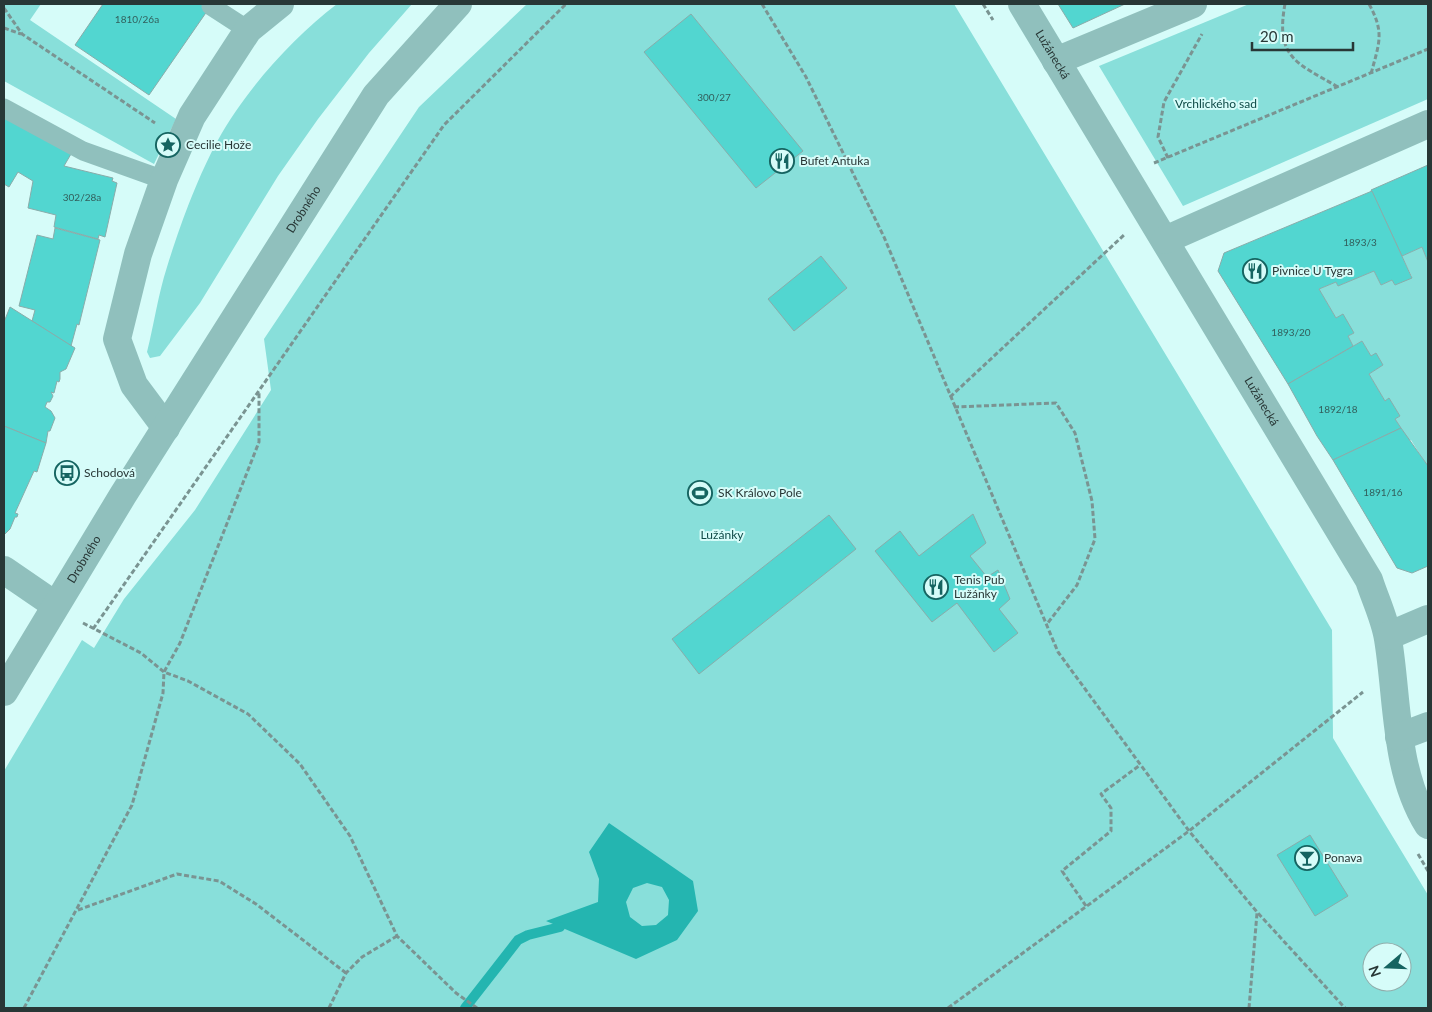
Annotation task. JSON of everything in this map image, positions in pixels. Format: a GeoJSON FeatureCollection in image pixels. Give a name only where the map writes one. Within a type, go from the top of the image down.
{"type":"FeatureCollection","features":[{"type":"Feature","properties":{"kind":"street"},"geometry":{"type":"LineString","coordinates":[[166,428],[134,385],[117,339],[138,254],[164,180],[192,116],[248,30],[280,4]]}},
{"type":"Feature","properties":{"kind":"street","name":"Drobného"},"geometry":{"type":"LineString","coordinates":[[4,692],[55,605],[376,95],[458,4]]}},
{"type":"Feature","properties":{"kind":"street","name":"Lužánecká"},"geometry":{"type":"LineString","coordinates":[[1022,4],[1369,580],[1388,636],[1399,737],[1421,835]]}},
{"type":"Feature","properties":{"kind":"street"},"geometry":{"type":"LineString","coordinates":[[1056,61],[1193,4]]}},
{"type":"Feature","properties":{"kind":"street"},"geometry":{"type":"LineString","coordinates":[[1165,240],[1428,124]]}},
{"type":"Feature","properties":{"kind":"street"},"geometry":{"type":"LineString","coordinates":[[4,570],[55,605]]}},
{"type":"Feature","properties":{"kind":"street"},"geometry":{"type":"LineString","coordinates":[[1388,636],[1428,619]]}},
{"type":"Feature","properties":{"kind":"street"},"geometry":{"type":"LineString","coordinates":[[1399,737],[1428,726]]}},
{"type":"Feature","properties":{"kind":"lane"},"geometry":{"type":"LineString","coordinates":[[211,6],[248,30]]}},
{"type":"Feature","properties":{"kind":"lane"},"geometry":{"type":"LineString","coordinates":[[4,108],[83,151],[164,180]]}},
{"type":"Feature","properties":{"kind":"path"},"geometry":{"type":"LineString","coordinates":[[93,629],[444,124],[566,4]]}},
{"type":"Feature","properties":{"kind":"path"},"geometry":{"type":"LineString","coordinates":[[762,4],[806,77],[884,237],[1058,652],[1188,831],[1257,912],[1345,1008]]}},
{"type":"Feature","properties":{"kind":"path"},"geometry":{"type":"LineString","coordinates":[[983,4],[998,28]]}},
{"type":"Feature","properties":{"kind":"path"},"geometry":{"type":"LineString","coordinates":[[1285,4],[1281,25],[1286,50],[1304,67],[1339,88]]}},
{"type":"Feature","properties":{"kind":"path"},"geometry":{"type":"LineString","coordinates":[[1369,4],[1379,21],[1379,45],[1371,74]]}},
{"type":"Feature","properties":{"kind":"path"},"geometry":{"type":"LineString","coordinates":[[4,8],[22,34]]}},
{"type":"Feature","properties":{"kind":"path"},"geometry":{"type":"LineString","coordinates":[[4,28],[22,34],[164,128]]}},
{"type":"Feature","properties":{"kind":"path"},"geometry":{"type":"LineString","coordinates":[[1168,158],[1158,136],[1164,102],[1203,32]]}},
{"type":"Feature","properties":{"kind":"path"},"geometry":{"type":"LineString","coordinates":[[1126,177],[1428,49]]}},
{"type":"Feature","properties":{"kind":"path"},"geometry":{"type":"LineString","coordinates":[[1119,227],[1129,244]]}},
{"type":"Feature","properties":{"kind":"path"},"geometry":{"type":"LineString","coordinates":[[950,397],[1124,235]]}},
{"type":"Feature","properties":{"kind":"path"},"geometry":{"type":"LineString","coordinates":[[24,1008],[132,805],[163,693],[164,672],[180,643],[259,442],[259,392]]}},
{"type":"Feature","properties":{"kind":"path"},"geometry":{"type":"LineString","coordinates":[[954,407],[1056,402],[1075,434],[1092,501],[1095,539],[1077,585],[1046,624]]}},
{"type":"Feature","properties":{"kind":"path"},"geometry":{"type":"LineString","coordinates":[[55,605],[93,629],[141,652],[164,672],[188,681],[248,714],[300,764],[350,836],[397,936],[456,993],[477,1008]]}},
{"type":"Feature","properties":{"kind":"path"},"geometry":{"type":"LineString","coordinates":[[948,1008],[1188,831],[1365,690],[1367,699]]}},
{"type":"Feature","properties":{"kind":"path"},"geometry":{"type":"LineString","coordinates":[[1086,906],[1062,871],[1111,832],[1111,808],[1100,794],[1140,765]]}},
{"type":"Feature","properties":{"kind":"path"},"geometry":{"type":"LineString","coordinates":[[1421,835],[1428,871]]}},
{"type":"Feature","properties":{"kind":"path"},"geometry":{"type":"LineString","coordinates":[[77,910],[176,874],[219,881],[256,904],[346,973]]}},
{"type":"Feature","properties":{"kind":"path"},"geometry":{"type":"LineString","coordinates":[[1249,1008],[1257,912]]}},
{"type":"Feature","properties":{"kind":"path"},"geometry":{"type":"LineString","coordinates":[[329,1008],[346,973],[362,957],[397,936]]}},
{"type":"Feature","properties":{"kind":"green space"},"geometry":{"type":"Polygon","coordinates":[[[4,4],[41,4],[30,20],[176,119],[154,164],[4,81],[4,4]]]}},
{"type":"Feature","properties":{"kind":"green space"},"geometry":{"type":"Polygon","coordinates":[[[337,4],[412,4],[369,53],[318,119],[278,176],[200,303],[160,356],[150,358],[147,352],[167,267],[190,202],[218,140],[229,121],[271,66],[303,33],[337,4]]]}},
{"type":"Feature","properties":{"kind":"green space","name":"Lužánky"},"geometry":{"type":"Polygon","coordinates":[[[527,4],[954,4],[1332,630],[1333,738],[1428,895],[1428,1008],[4,1008],[4,771],[82,640],[94,648],[124,599],[195,510],[271,390],[264,339],[419,107],[527,4]]]}},
{"type":"Feature","properties":{"kind":"green space","name":"Vrchlického sad"},"geometry":{"type":"Polygon","coordinates":[[[1249,4],[1428,4],[1428,99],[1183,206],[1099,66],[1249,4]]]}},
{"type":"Feature","properties":{"kind":"green space"},"geometry":{"type":"Polygon","coordinates":[[[1422,247],[1428,262],[1427,466],[1395,419],[1400,416],[1389,399],[1385,401],[1369,374],[1383,365],[1376,354],[1371,356],[1362,341],[1353,346],[1348,336],[1354,333],[1342,315],[1336,318],[1319,289],[1336,282],[1338,286],[1374,271],[1381,285],[1392,280],[1395,285],[1412,277],[1402,256],[1422,247]]]}},
{"type":"Feature","properties":{"kind":"shaded area"},"geometry":{"type":"Polygon","coordinates":[[[609,823],[693,881],[698,911],[677,940],[636,959],[546,921],[598,902],[599,879],[589,852],[609,823]],[[647,883],[633,888],[626,902],[630,917],[642,926],[656,925],[668,915],[669,900],[662,887],[647,883]]]}},
{"type":"Feature","properties":{"kind":"building"},"geometry":{"type":"Polygon","coordinates":[[[103,4],[212,4],[149,95],[75,45],[103,4]]]}},
{"type":"Feature","properties":{"kind":"building"},"geometry":{"type":"Polygon","coordinates":[[[1058,4],[1125,4],[1073,28],[1058,4]]]}},
{"type":"Feature","properties":{"kind":"building"},"geometry":{"type":"Polygon","coordinates":[[[691,14],[803,151],[756,188],[644,52],[691,14]]]}},
{"type":"Feature","properties":{"kind":"building"},"geometry":{"type":"Polygon","coordinates":[[[4,117],[71,154],[64,166],[113,178],[112,181],[117,183],[105,237],[99,235],[98,239],[54,227],[56,215],[28,208],[33,181],[18,172],[9,187],[4,184],[4,117]]]}},
{"type":"Feature","properties":{"kind":"building"},"geometry":{"type":"Polygon","coordinates":[[[1428,165],[1428,262],[1422,247],[1402,256],[1371,190],[1428,165]]]}},
{"type":"Feature","properties":{"kind":"building"},"geometry":{"type":"Polygon","coordinates":[[[1372,191],[1412,278],[1395,285],[1392,280],[1381,285],[1374,271],[1338,286],[1336,282],[1319,289],[1336,318],[1343,314],[1354,333],[1348,336],[1353,346],[1288,384],[1218,271],[1224,253],[1372,191]]]}},
{"type":"Feature","properties":{"kind":"building"},"geometry":{"type":"Polygon","coordinates":[[[55,228],[100,240],[79,325],[77,324],[71,346],[32,321],[35,310],[19,306],[37,235],[53,239],[55,228]]]}},
{"type":"Feature","properties":{"kind":"building"},"geometry":{"type":"Polygon","coordinates":[[[821,256],[847,288],[794,331],[768,299],[821,256]]]}},
{"type":"Feature","properties":{"kind":"building"},"geometry":{"type":"Polygon","coordinates":[[[10,307],[75,348],[66,369],[60,372],[59,382],[57,381],[54,393],[51,392],[53,396],[45,407],[51,411],[55,418],[50,431],[48,431],[46,443],[4,426],[4,322],[10,307]]]}},
{"type":"Feature","properties":{"kind":"building"},"geometry":{"type":"Polygon","coordinates":[[[1362,341],[1371,356],[1376,353],[1383,365],[1369,374],[1385,401],[1389,398],[1400,416],[1395,419],[1401,428],[1333,460],[1317,436],[1288,384],[1362,341]]]}},
{"type":"Feature","properties":{"kind":"building"},"geometry":{"type":"Polygon","coordinates":[[[4,426],[46,443],[37,472],[34,471],[15,513],[18,514],[17,517],[15,517],[10,529],[4,535],[4,426]]]}},
{"type":"Feature","properties":{"kind":"building"},"geometry":{"type":"Polygon","coordinates":[[[1401,428],[1428,466],[1428,566],[1412,573],[1397,568],[1333,460],[1401,428]]]}},
{"type":"Feature","properties":{"kind":"building"},"geometry":{"type":"Polygon","coordinates":[[[973,514],[986,543],[970,556],[987,577],[998,570],[1010,599],[999,609],[1018,633],[994,652],[957,603],[932,622],[875,551],[900,531],[919,556],[973,514]]]}},
{"type":"Feature","properties":{"kind":"building"},"geometry":{"type":"Polygon","coordinates":[[[829,515],[856,549],[699,674],[672,639],[829,515]]]}},
{"type":"Feature","properties":{"kind":"building"},"geometry":{"type":"Polygon","coordinates":[[[1310,835],[1348,896],[1315,916],[1277,855],[1310,835]]]}},
{"type":"Feature","properties":{"kind":"waterway"},"geometry":{"type":"LineString","coordinates":[[465,1008],[518,940],[528,935],[560,927]]}},
{"type":"Feature","properties":{"kind":"place","name":"Cecilie Hože"},"geometry":{"type":"Point","coordinates":[168,145]}},
{"type":"Feature","properties":{"kind":"place","name":"Bufet Antuka"},"geometry":{"type":"Point","coordinates":[782,161]}},
{"type":"Feature","properties":{"kind":"place","name":"Pivnice U Tygra"},"geometry":{"type":"Point","coordinates":[1255,271]}},
{"type":"Feature","properties":{"kind":"place","name":"Schodová"},"geometry":{"type":"Point","coordinates":[67,473]}},
{"type":"Feature","properties":{"kind":"place","name":"SK Královo Pole"},"geometry":{"type":"Point","coordinates":[700,493]}},
{"type":"Feature","properties":{"kind":"place","name":"Tenis Pub Lužánky"},"geometry":{"type":"Point","coordinates":[936,587]}},
{"type":"Feature","properties":{"kind":"place","name":"Ponava"},"geometry":{"type":"Point","coordinates":[1307,858]}}]}
